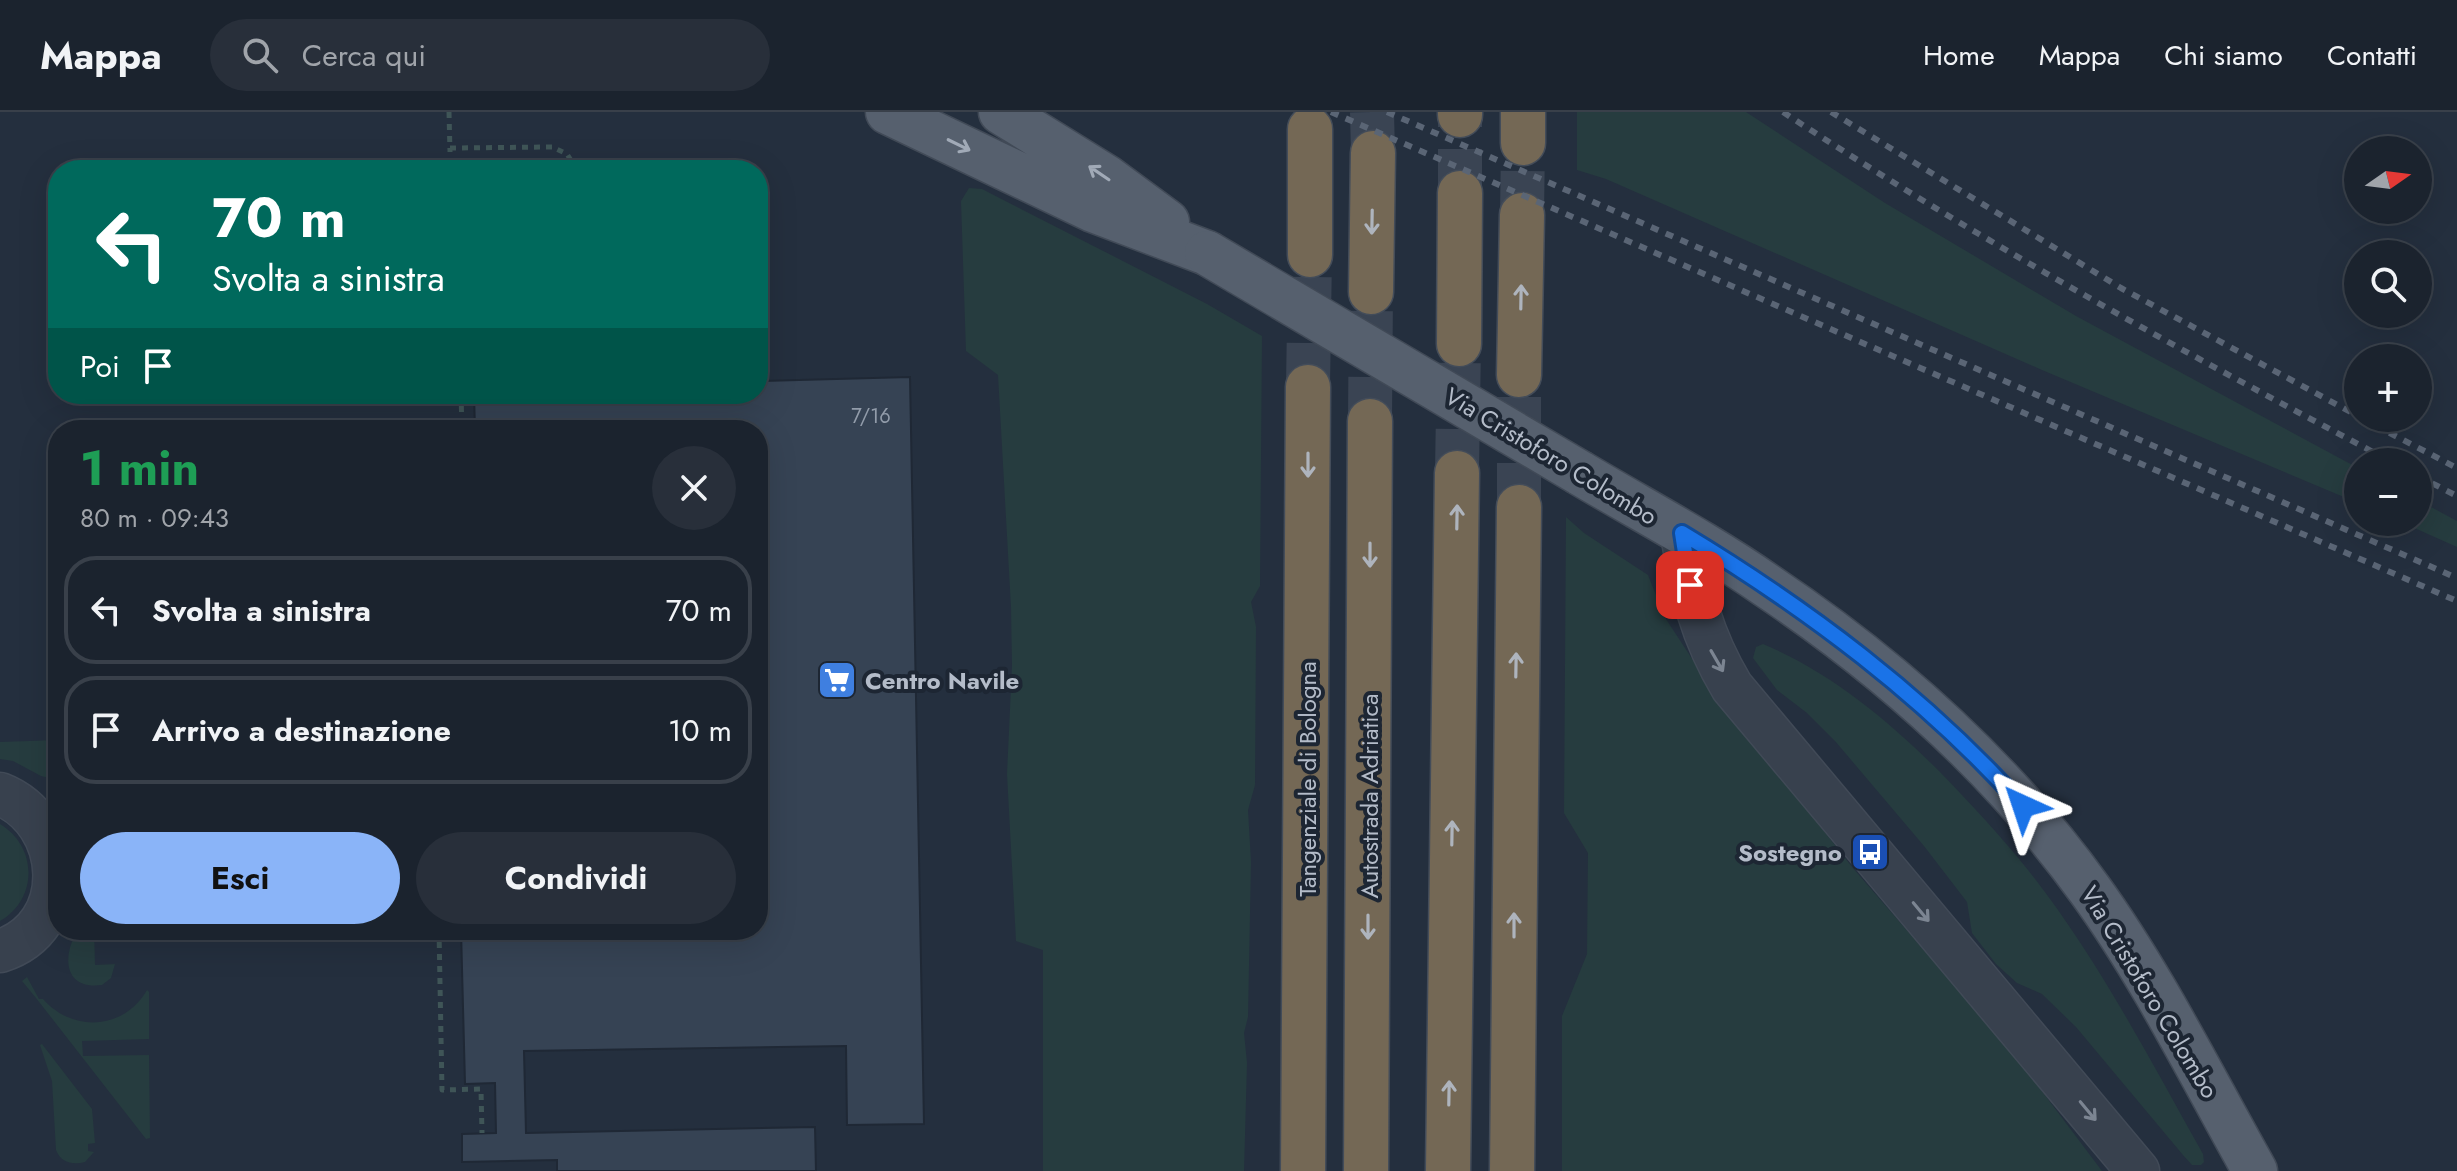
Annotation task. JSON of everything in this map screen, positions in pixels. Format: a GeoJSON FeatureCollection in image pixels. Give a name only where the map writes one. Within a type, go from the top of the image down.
{"type":"FeatureCollection","features":[{"type":"Feature","properties":{"kind":"highway"},"geometry":{"type":"LineString","coordinates":[[1310,129],[1310,255]]}},
{"type":"Feature","properties":{"kind":"highway"},"geometry":{"type":"LineString","coordinates":[[1371,292],[1373,153]]}},
{"type":"Feature","properties":{"kind":"highway"},"geometry":{"type":"LineString","coordinates":[[1459,344],[1460,193]]}},
{"type":"Feature","properties":{"kind":"highway"},"geometry":{"type":"LineString","coordinates":[[1519,375],[1522,215]]}},
{"type":"Feature","properties":{"kind":"highway","name":"Tangenziale di Bologna"},"geometry":{"type":"LineString","coordinates":[[1303,1171],[1308,387]]}},
{"type":"Feature","properties":{"kind":"highway","name":"Autostrada Adriatica"},"geometry":{"type":"LineString","coordinates":[[1366,1171],[1370,421]]}},
{"type":"Feature","properties":{"kind":"highway"},"geometry":{"type":"LineString","coordinates":[[1448,1171],[1457,473]]}},
{"type":"Feature","properties":{"kind":"highway"},"geometry":{"type":"LineString","coordinates":[[1514,1171],[1519,507]]}},
{"type":"Feature","properties":{"kind":"highway"},"geometry":{"type":"LineString","coordinates":[[1287,1171],[1306,942]]}},
{"type":"Feature","properties":{"kind":"main road","name":"Via Cristoforo Colombo"},"geometry":{"type":"LineString","coordinates":[[888,112],[1093,210],[1207,253]]}},
{"type":"Feature","properties":{"kind":"main road","name":"Via Cristoforo Colombo"},"geometry":{"type":"LineString","coordinates":[[1001,112],[1106,177],[1207,253],[1764,583],[1872,662],[1955,734],[1999,778],[2058,849],[2113,923],[2255,1171]]}},
{"type":"Feature","properties":{"kind":"lane"},"geometry":{"type":"LineString","coordinates":[[1682,533],[1699,622],[1711,652],[1732,687],[2138,1171]]}},
{"type":"Feature","properties":{"kind":"lane"},"geometry":{"type":"LineString","coordinates":[[0,794],[18,803],[41,825],[48,842]]}},
{"type":"Feature","properties":{"kind":"lane"},"geometry":{"type":"LineString","coordinates":[[0,951],[20,942],[34,930],[48,904]]}},
{"type":"Feature","properties":{"kind":"path"},"geometry":{"type":"LineString","coordinates":[[449,112],[450,150],[552,147],[567,154],[571,160]]}},
{"type":"Feature","properties":{"kind":"path"},"geometry":{"type":"LineString","coordinates":[[439,940],[442,1090],[481,1089],[482,1133]]}},
{"type":"Feature","properties":{"kind":"green space"},"geometry":{"type":"Polygon","coordinates":[[[1577,112],[1746,112],[1885,203],[2076,316],[2344,460],[2344,497],[2042,370],[1606,179],[1577,170],[1577,112]]]}},
{"type":"Feature","properties":{"kind":"green space"},"geometry":{"type":"Polygon","coordinates":[[[969,188],[982,189],[1207,304],[1262,336],[1260,586],[1251,602],[1256,627],[1255,785],[1248,810],[1251,862],[1248,1017],[1244,1033],[1247,1063],[1244,1171],[1043,1171],[1043,950],[1016,941],[1007,774],[1012,666],[1011,607],[998,375],[966,351],[961,201],[969,188]]]}},
{"type":"Feature","properties":{"kind":"green space"},"geometry":{"type":"Polygon","coordinates":[[[2432,508],[2457,521],[2457,547],[2432,536],[2432,508]]]}},
{"type":"Feature","properties":{"kind":"green space"},"geometry":{"type":"Polygon","coordinates":[[[1566,517],[1584,533],[1648,575],[1664,616],[1704,677],[1852,867],[2014,1054],[2102,1171],[1562,1171],[1562,1016],[1587,954],[1588,853],[1564,813],[1566,517]]]}},
{"type":"Feature","properties":{"kind":"green space"},"geometry":{"type":"Polygon","coordinates":[[[1763,644],[1812,668],[1879,716],[1939,771],[2018,857],[2077,938],[2121,1009],[2203,1154],[2204,1162],[2201,1165],[2192,1165],[2076,1027],[2042,994],[2017,983],[1996,964],[1972,933],[1967,902],[1924,846],[1835,741],[1807,713],[1777,690],[1753,658],[1756,647],[1763,644]]]}},
{"type":"Feature","properties":{"kind":"green space"},"geometry":{"type":"Polygon","coordinates":[[[48,740],[48,778],[13,761],[0,759],[0,742],[48,740]]]}},
{"type":"Feature","properties":{"kind":"green space"},"geometry":{"type":"Polygon","coordinates":[[[0,824],[21,846],[27,859],[28,873],[27,887],[21,900],[0,921],[0,824]]]}},
{"type":"Feature","properties":{"kind":"green space"},"geometry":{"type":"Polygon","coordinates":[[[73,940],[94,940],[95,965],[115,964],[111,978],[102,985],[80,982],[69,969],[73,940]]]}},
{"type":"Feature","properties":{"kind":"green space"},"geometry":{"type":"Polygon","coordinates":[[[27,977],[39,999],[69,1018],[83,1022],[112,1019],[125,1013],[147,990],[149,992],[149,1039],[82,1041],[83,1056],[149,1055],[150,1138],[146,1139],[22,981],[27,977]]]}},
{"type":"Feature","properties":{"kind":"green space"},"geometry":{"type":"Polygon","coordinates":[[[42,1044],[92,1109],[95,1143],[88,1144],[88,1151],[94,1152],[85,1162],[68,1162],[56,1150],[52,1081],[42,1044]]]}},
{"type":"Feature","properties":{"kind":"building","name":"Centro Navile"},"geometry":{"type":"Polygon","coordinates":[[[910,377],[924,1124],[847,1125],[846,1046],[524,1051],[526,1133],[815,1127],[816,1171],[557,1171],[557,1160],[462,1162],[462,1134],[496,1133],[495,1083],[465,1084],[461,940],[768,940],[768,420],[475,420],[474,404],[768,404],[768,381],[910,377]]]}},
{"type":"Feature","properties":{"kind":"tunnel"},"geometry":{"type":"LineString","coordinates":[[1372,112],[1373,153]]}},
{"type":"Feature","properties":{"kind":"tunnel"},"geometry":{"type":"LineString","coordinates":[[1460,115],[1460,193]]}},
{"type":"Feature","properties":{"kind":"tunnel"},"geometry":{"type":"LineString","coordinates":[[1522,215],[1523,143]]}},
{"type":"Feature","properties":{"kind":"tunnel"},"geometry":{"type":"LineString","coordinates":[[1308,387],[1310,255]]}},
{"type":"Feature","properties":{"kind":"tunnel"},"geometry":{"type":"LineString","coordinates":[[1370,421],[1371,292]]}},
{"type":"Feature","properties":{"kind":"tunnel"},"geometry":{"type":"LineString","coordinates":[[1457,473],[1459,344]]}},
{"type":"Feature","properties":{"kind":"tunnel"},"geometry":{"type":"LineString","coordinates":[[1519,375],[1519,507]]}},
{"type":"Feature","properties":{"kind":"railway"},"geometry":{"type":"LineString","coordinates":[[1331,112],[2457,601]]}},
{"type":"Feature","properties":{"kind":"railway"},"geometry":{"type":"LineString","coordinates":[[1387,112],[2457,578]]}},
{"type":"Feature","properties":{"kind":"railway"},"geometry":{"type":"LineString","coordinates":[[1783,112],[2007,251],[2366,448]]}},
{"type":"Feature","properties":{"kind":"railway"},"geometry":{"type":"LineString","coordinates":[[1831,112],[2121,288],[2344,408]]}},
{"type":"Feature","properties":{"kind":"railway"},"geometry":{"type":"LineString","coordinates":[[2388,432],[2457,468]]}},
{"type":"Feature","properties":{"kind":"railway"},"geometry":{"type":"LineString","coordinates":[[2432,483],[2457,496]]}},
{"type":"Feature","properties":{"kind":"place","name":"Centro Navile"},"geometry":{"type":"Point","coordinates":[837,680]}},
{"type":"Feature","properties":{"kind":"place","name":"Sostegno"},"geometry":{"type":"Point","coordinates":[1870,852]}},
{"type":"Feature","properties":{"kind":"route"},"geometry":{"type":"LineString","coordinates":[[1690,585],[1682,533],[1764,583],[1872,662],[1955,734],[2023,806]]}}]}
